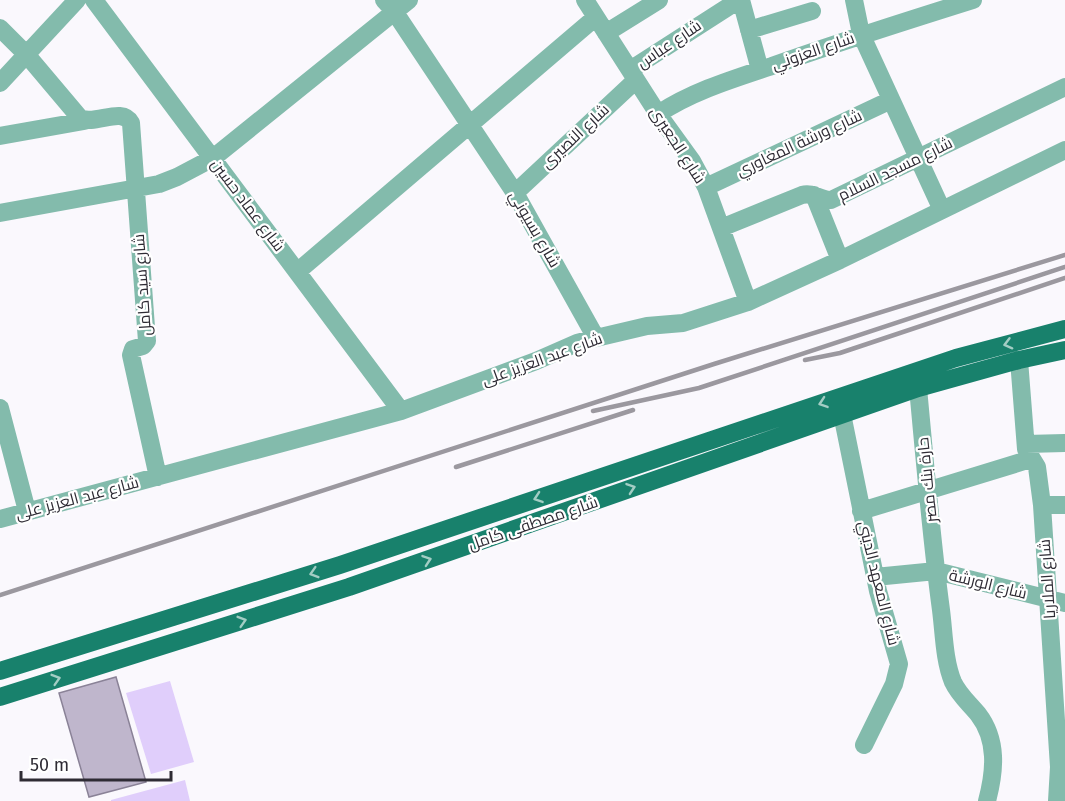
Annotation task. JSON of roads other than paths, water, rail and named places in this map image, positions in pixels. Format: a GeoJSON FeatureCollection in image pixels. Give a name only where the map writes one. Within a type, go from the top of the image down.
{"type":"FeatureCollection","features":[{"type":"Feature","properties":{"kind":"main road","name":"شارع مصطفى كامل"},"geometry":{"type":"LineString","coordinates":[[0,697],[349,587],[494,537],[582,505],[956,357],[1065,328]]}},
{"type":"Feature","properties":{"kind":"main road","name":"شارع مصطفى كامل"},"geometry":{"type":"LineString","coordinates":[[0,671],[340,565],[574,486],[842,414],[918,388],[1019,360],[1065,350]]}},
{"type":"Feature","properties":{"kind":"main road"},"geometry":{"type":"LineString","coordinates":[[574,486],[582,505]]}},
{"type":"Feature","properties":{"kind":"main road"},"geometry":{"type":"LineString","coordinates":[[488,516],[494,537]]}},
{"type":"Feature","properties":{"kind":"main road"},"geometry":{"type":"LineString","coordinates":[[340,565],[349,587]]}},
{"type":"Feature","properties":{"kind":"street"},"geometry":{"type":"LineString","coordinates":[[0,82],[77,0]]}},
{"type":"Feature","properties":{"kind":"street","name":"شارع عماد حسين"},"geometry":{"type":"LineString","coordinates":[[94,0],[401,411]]}},
{"type":"Feature","properties":{"kind":"street"},"geometry":{"type":"LineString","coordinates":[[0,213],[135,189],[177,177],[213,158],[389,6],[409,0]]}},
{"type":"Feature","properties":{"kind":"street","name":"شارع الجعيرى"},"geometry":{"type":"LineString","coordinates":[[585,0],[658,114],[687,153],[706,187],[748,302]]}},
{"type":"Feature","properties":{"kind":"street"},"geometry":{"type":"LineString","coordinates":[[606,33],[659,0]]}},
{"type":"Feature","properties":{"kind":"street"},"geometry":{"type":"LineString","coordinates":[[740,0],[760,70]]}},
{"type":"Feature","properties":{"kind":"street","name":"شارع عباس"},"geometry":{"type":"LineString","coordinates":[[633,75],[740,0]]}},
{"type":"Feature","properties":{"kind":"street"},"geometry":{"type":"LineString","coordinates":[[854,0],[861,34],[942,210]]}},
{"type":"Feature","properties":{"kind":"street","name":"شارع العزوني"},"geometry":{"type":"LineString","coordinates":[[658,114],[692,94],[861,34],[973,0]]}},
{"type":"Feature","properties":{"kind":"street","name":"شارع بسيوني"},"geometry":{"type":"LineString","coordinates":[[389,6],[515,193],[596,338]]}},
{"type":"Feature","properties":{"kind":"street"},"geometry":{"type":"LineString","coordinates":[[749,30],[812,11]]}},
{"type":"Feature","properties":{"kind":"street"},"geometry":{"type":"LineString","coordinates":[[297,272],[596,17]]}},
{"type":"Feature","properties":{"kind":"street"},"geometry":{"type":"LineString","coordinates":[[0,28],[26,54],[76,115],[84,121]]}},
{"type":"Feature","properties":{"kind":"street","name":"شارع النصيرى"},"geometry":{"type":"LineString","coordinates":[[515,193],[633,75]]}},
{"type":"Feature","properties":{"kind":"street","name":"شارع مسجد السلام"},"geometry":{"type":"LineString","coordinates":[[721,228],[802,195],[814,195],[831,200],[1065,87]]}},
{"type":"Feature","properties":{"kind":"street","name":"شارع ورشة المغاوري"},"geometry":{"type":"LineString","coordinates":[[706,187],[891,100]]}},
{"type":"Feature","properties":{"kind":"street"},"geometry":{"type":"LineString","coordinates":[[0,136],[123,115],[131,123],[135,189]]}},
{"type":"Feature","properties":{"kind":"street","name":"شارع عبد العزيز على"},"geometry":{"type":"LineString","coordinates":[[0,519],[401,411],[596,338],[646,326],[682,323],[748,302],[840,260],[1065,150]]}},
{"type":"Feature","properties":{"kind":"street","name":"شارع سيد كامل"},"geometry":{"type":"LineString","coordinates":[[135,189],[147,341],[143,346],[133,349],[131,355],[158,477]]}},
{"type":"Feature","properties":{"kind":"street"},"geometry":{"type":"LineString","coordinates":[[814,195],[840,260]]}},
{"type":"Feature","properties":{"kind":"street","name":"شارع الملاريا"},"geometry":{"type":"LineString","coordinates":[[1019,360],[1028,452],[1037,467],[1057,601],[1060,791]]}},
{"type":"Feature","properties":{"kind":"street","name":"حارة بنك مصر"},"geometry":{"type":"LineString","coordinates":[[918,388],[936,572],[950,670],[959,693],[979,716],[990,736],[994,755],[993,775],[987,801]]}},
{"type":"Feature","properties":{"kind":"street"},"geometry":{"type":"LineString","coordinates":[[0,408],[27,511]]}},
{"type":"Feature","properties":{"kind":"street","name":"شارع المعهد الديني"},"geometry":{"type":"LineString","coordinates":[[842,414],[875,577],[899,664],[894,684],[864,745]]}},
{"type":"Feature","properties":{"kind":"street"},"geometry":{"type":"LineString","coordinates":[[861,511],[928,491],[1028,452],[1065,443]]}},
{"type":"Feature","properties":{"kind":"street"},"geometry":{"type":"LineString","coordinates":[[1042,505],[1065,505]]}},
{"type":"Feature","properties":{"kind":"street","name":"شارع الورشة"},"geometry":{"type":"LineString","coordinates":[[875,577],[936,572],[1057,601]]}},
{"type":"Feature","properties":{"kind":"railway"},"geometry":{"type":"LineString","coordinates":[[0,595],[714,364],[1065,255]]}},
{"type":"Feature","properties":{"kind":"railway"},"geometry":{"type":"LineString","coordinates":[[593,411],[699,388],[1065,267]]}},
{"type":"Feature","properties":{"kind":"railway"},"geometry":{"type":"LineString","coordinates":[[805,360],[840,353],[1065,278]]}},
{"type":"Feature","properties":{"kind":"railway"},"geometry":{"type":"LineString","coordinates":[[456,467],[633,410]]}}]}
